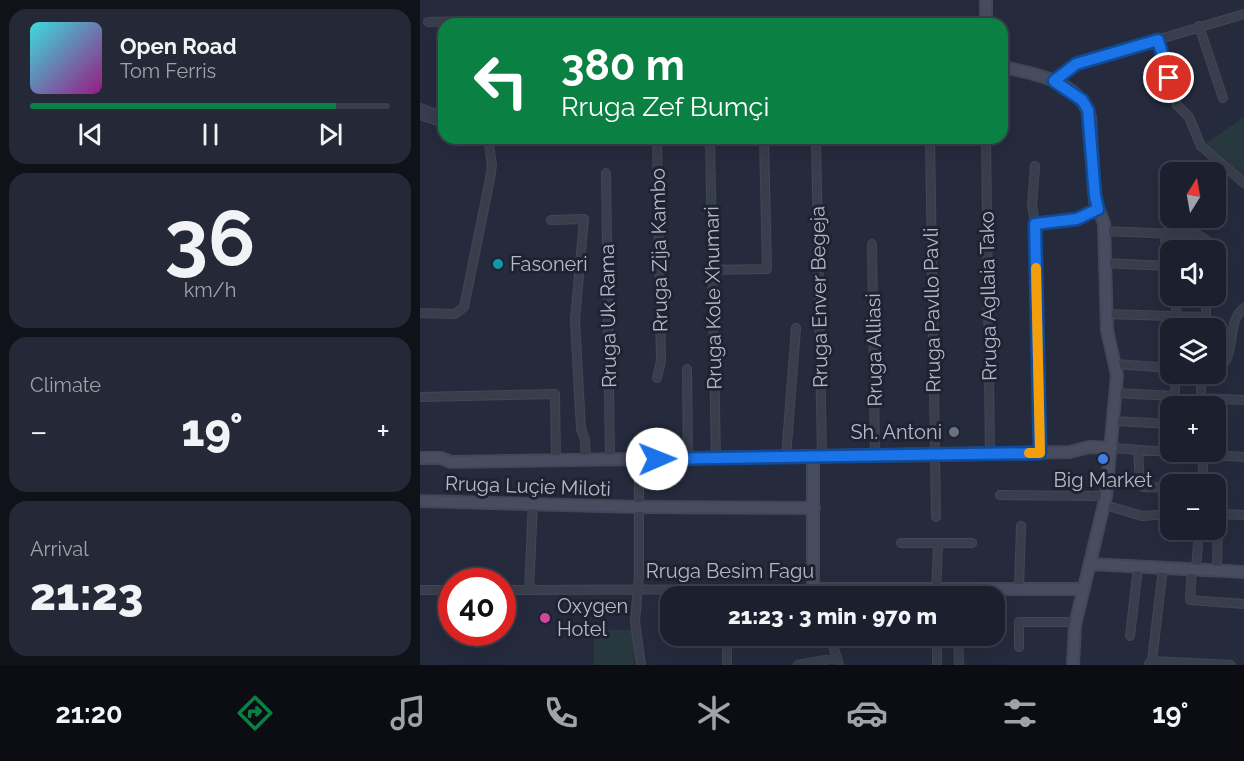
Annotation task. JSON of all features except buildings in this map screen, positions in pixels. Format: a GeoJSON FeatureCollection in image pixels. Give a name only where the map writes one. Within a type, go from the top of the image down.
{"type":"FeatureCollection","features":[{"type":"Feature","properties":{"kind":"street"},"geometry":{"type":"LineString","coordinates":[[986,0],[986,18]]}},
{"type":"Feature","properties":{"kind":"street"},"geometry":{"type":"LineString","coordinates":[[1054,81],[1076,64],[1244,14]]}},
{"type":"Feature","properties":{"kind":"street"},"geometry":{"type":"LineString","coordinates":[[428,22],[438,22]]}},
{"type":"Feature","properties":{"kind":"street"},"geometry":{"type":"LineString","coordinates":[[1199,26],[1223,98]]}},
{"type":"Feature","properties":{"kind":"street"},"geometry":{"type":"LineString","coordinates":[[1158,40],[1177,105],[1189,117],[1202,148],[1244,183]]}},
{"type":"Feature","properties":{"kind":"street"},"geometry":{"type":"LineString","coordinates":[[1008,68],[1040,74],[1054,81],[1082,100],[1088,110],[1095,196],[1104,231],[1105,314],[1109,342],[1116,364],[1114,421],[1105,500],[1075,622],[1073,665]]}},
{"type":"Feature","properties":{"kind":"street"},"geometry":{"type":"LineString","coordinates":[[420,108],[438,115]]}},
{"type":"Feature","properties":{"kind":"street"},"geometry":{"type":"LineString","coordinates":[[420,115],[438,121]]}},
{"type":"Feature","properties":{"kind":"street"},"geometry":{"type":"LineString","coordinates":[[420,313],[455,314],[464,307],[490,179],[492,165],[489,144]]}},
{"type":"Feature","properties":{"kind":"street","name":"Rruga Zija Kambo"},"geometry":{"type":"LineString","coordinates":[[657,144],[661,361],[657,378]]}},
{"type":"Feature","properties":{"kind":"street","name":"Rruga Kole Xhumari"},"geometry":{"type":"LineString","coordinates":[[710,144],[716,458]]}},
{"type":"Feature","properties":{"kind":"street"},"geometry":{"type":"LineString","coordinates":[[713,270],[767,270],[764,144]]}},
{"type":"Feature","properties":{"kind":"street","name":"Rruga Enver Begeja"},"geometry":{"type":"LineString","coordinates":[[816,144],[817,456]]}},
{"type":"Feature","properties":{"kind":"street","name":"Rruga Pavllo Pavli"},"geometry":{"type":"LineString","coordinates":[[930,144],[936,517]]}},
{"type":"Feature","properties":{"kind":"street","name":"Rruga Agllaia Tako"},"geometry":{"type":"LineString","coordinates":[[986,144],[990,454]]}},
{"type":"Feature","properties":{"kind":"street"},"geometry":{"type":"LineString","coordinates":[[1035,166],[1032,205],[1035,224],[1040,453]]}},
{"type":"Feature","properties":{"kind":"street","name":"Rruga Uk Rama"},"geometry":{"type":"LineString","coordinates":[[606,173],[610,459]]}},
{"type":"Feature","properties":{"kind":"street"},"geometry":{"type":"LineString","coordinates":[[1035,224],[1077,219],[1098,209]]}},
{"type":"Feature","properties":{"kind":"street"},"geometry":{"type":"LineString","coordinates":[[551,220],[584,219],[575,320],[581,429],[585,440],[586,460]]}},
{"type":"Feature","properties":{"kind":"street"},"geometry":{"type":"LineString","coordinates":[[1104,231],[1164,233],[1203,237],[1204,240]]}},
{"type":"Feature","properties":{"kind":"street"},"geometry":{"type":"LineString","coordinates":[[1164,233],[1165,240]]}},
{"type":"Feature","properties":{"kind":"street","name":"Rruga Alliasi"},"geometry":{"type":"LineString","coordinates":[[872,244],[875,455]]}},
{"type":"Feature","properties":{"kind":"street"},"geometry":{"type":"LineString","coordinates":[[1104,263],[1160,269]]}},
{"type":"Feature","properties":{"kind":"street"},"geometry":{"type":"LineString","coordinates":[[1176,306],[1177,315]]}},
{"type":"Feature","properties":{"kind":"street"},"geometry":{"type":"LineString","coordinates":[[1105,314],[1206,317],[1207,306]]}},
{"type":"Feature","properties":{"kind":"street"},"geometry":{"type":"LineString","coordinates":[[1226,359],[1233,322],[1244,308]]}},
{"type":"Feature","properties":{"kind":"street"},"geometry":{"type":"LineString","coordinates":[[786,457],[796,328]]}},
{"type":"Feature","properties":{"kind":"street"},"geometry":{"type":"LineString","coordinates":[[1116,364],[1160,367]]}},
{"type":"Feature","properties":{"kind":"street"},"geometry":{"type":"LineString","coordinates":[[687,369],[688,458]]}},
{"type":"Feature","properties":{"kind":"street"},"geometry":{"type":"LineString","coordinates":[[1115,393],[1174,396],[1175,384]]}},
{"type":"Feature","properties":{"kind":"street"},"geometry":{"type":"LineString","coordinates":[[420,396],[555,394],[556,460]]}},
{"type":"Feature","properties":{"kind":"street"},"geometry":{"type":"LineString","coordinates":[[1226,399],[1244,400]]}},
{"type":"Feature","properties":{"kind":"street"},"geometry":{"type":"LineString","coordinates":[[1114,421],[1160,423]]}},
{"type":"Feature","properties":{"kind":"street"},"geometry":{"type":"LineString","coordinates":[[420,458],[441,458],[448,462],[1040,453],[1112,448],[1160,451]]}},
{"type":"Feature","properties":{"kind":"street"},"geometry":{"type":"LineString","coordinates":[[1138,450],[1140,483]]}},
{"type":"Feature","properties":{"kind":"street"},"geometry":{"type":"LineString","coordinates":[[814,586],[817,456]]}},
{"type":"Feature","properties":{"kind":"street"},"geometry":{"type":"LineString","coordinates":[[1226,456],[1244,458]]}},
{"type":"Feature","properties":{"kind":"street"},"geometry":{"type":"LineString","coordinates":[[639,459],[638,590],[635,622],[641,665]]}},
{"type":"Feature","properties":{"kind":"street"},"geometry":{"type":"LineString","coordinates":[[1108,480],[1140,483],[1143,487],[1160,488]]}},
{"type":"Feature","properties":{"kind":"street"},"geometry":{"type":"LineString","coordinates":[[1000,495],[1105,500],[1142,516],[1160,515]]}},
{"type":"Feature","properties":{"kind":"street","name":"Rruga Luçie Miloti"},"geometry":{"type":"LineString","coordinates":[[420,501],[639,507],[814,508]]}},
{"type":"Feature","properties":{"kind":"street"},"geometry":{"type":"LineString","coordinates":[[529,590],[533,504]]}},
{"type":"Feature","properties":{"kind":"street"},"geometry":{"type":"LineString","coordinates":[[1217,570],[1220,515],[1244,515]]}},
{"type":"Feature","properties":{"kind":"street"},"geometry":{"type":"LineString","coordinates":[[1019,589],[1021,525]]}},
{"type":"Feature","properties":{"kind":"street"},"geometry":{"type":"LineString","coordinates":[[1198,540],[1190,600],[1244,604]]}},
{"type":"Feature","properties":{"kind":"street"},"geometry":{"type":"LineString","coordinates":[[901,543],[972,543]]}},
{"type":"Feature","properties":{"kind":"street"},"geometry":{"type":"LineString","coordinates":[[937,586],[938,543]]}},
{"type":"Feature","properties":{"kind":"street"},"geometry":{"type":"LineString","coordinates":[[1090,564],[1244,572]]}},
{"type":"Feature","properties":{"kind":"street"},"geometry":{"type":"LineString","coordinates":[[1130,636],[1138,567]]}},
{"type":"Feature","properties":{"kind":"street"},"geometry":{"type":"LineString","coordinates":[[1162,568],[1150,663],[1231,665]]}},
{"type":"Feature","properties":{"kind":"street","name":"Rruga Besim Fagu"},"geometry":{"type":"LineString","coordinates":[[1005,590],[1083,589]]}},
{"type":"Feature","properties":{"kind":"street"},"geometry":{"type":"LineString","coordinates":[[420,590],[438,590]]}},
{"type":"Feature","properties":{"kind":"street","name":"Rruga Besim Fagu"},"geometry":{"type":"LineString","coordinates":[[516,590],[660,591]]}},
{"type":"Feature","properties":{"kind":"street"},"geometry":{"type":"LineString","coordinates":[[1019,647],[1019,622],[1075,622]]}},
{"type":"Feature","properties":{"kind":"street"},"geometry":{"type":"LineString","coordinates":[[726,646],[727,665]]}},
{"type":"Feature","properties":{"kind":"street"},"geometry":{"type":"LineString","coordinates":[[798,665],[838,662],[833,646]]}},
{"type":"Feature","properties":{"kind":"street"},"geometry":{"type":"LineString","coordinates":[[937,646],[937,665]]}},
{"type":"Feature","properties":{"kind":"street"},"geometry":{"type":"LineString","coordinates":[[958,646],[958,665]]}},
{"type":"Feature","properties":{"kind":"shaded area"},"geometry":{"type":"Polygon","coordinates":[[[1244,117],[1244,177],[1239,178],[1226,166],[1226,162],[1222,162],[1203,145],[1244,117]]]}},
{"type":"Feature","properties":{"kind":"shaded area"},"geometry":{"type":"Polygon","coordinates":[[[594,630],[633,630],[634,665],[594,665],[594,630]]]}},
{"type":"Feature","properties":{"kind":"slow traffic"},"geometry":{"type":"LineString","coordinates":[[1029,453],[1040,453],[1036,268]]}},
{"type":"Feature","properties":{"kind":"place","name":"Fasoneri"},"geometry":{"type":"Point","coordinates":[498,264]}},
{"type":"Feature","properties":{"kind":"place","name":"Sh. Antoni"},"geometry":{"type":"Point","coordinates":[954,432]}},
{"type":"Feature","properties":{"kind":"place","name":"Big Market"},"geometry":{"type":"Point","coordinates":[1103,459]}},
{"type":"Feature","properties":{"kind":"place","name":"Oxygen Hotel"},"geometry":{"type":"Point","coordinates":[545,618]}},
{"type":"Feature","properties":{"kind":"route"},"geometry":{"type":"LineString","coordinates":[[657,459],[1040,453],[1035,224],[1069,221],[1098,209],[1095,201],[1088,110],[1082,100],[1054,81],[1070,66],[1158,40],[1169,78]]}}]}
